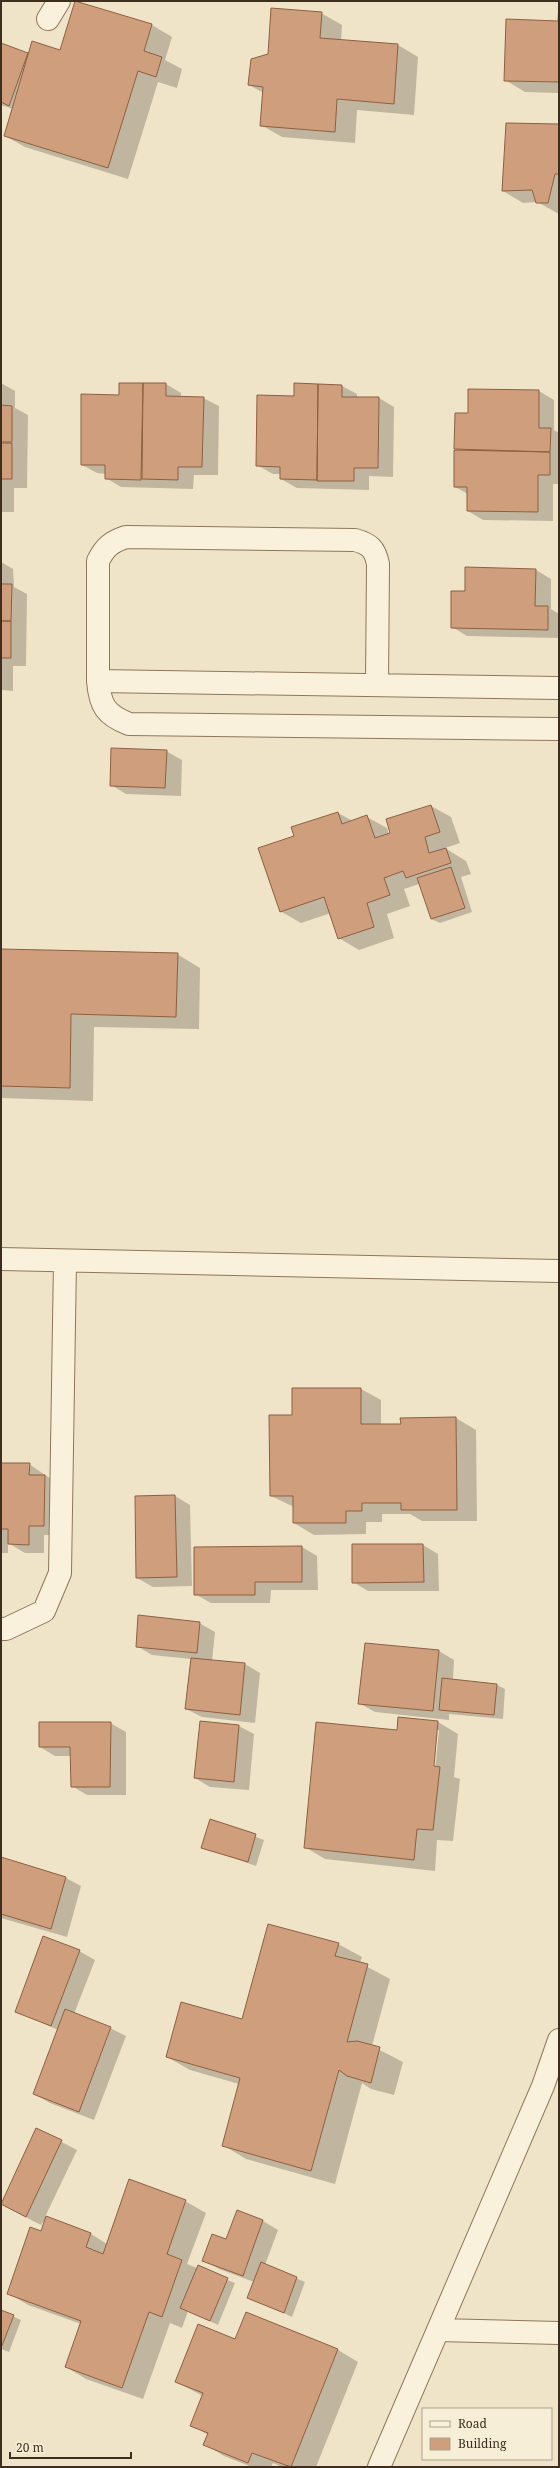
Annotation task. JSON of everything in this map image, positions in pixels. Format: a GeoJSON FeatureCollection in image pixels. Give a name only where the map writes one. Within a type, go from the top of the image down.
{"type":"FeatureCollection","features":[{"type":"Feature","properties":{"kind":"street"},"geometry":{"type":"LineString","coordinates":[[378,685],[378,564],[376,551],[366,543],[355,540],[126,537],[114,541],[104,549],[98,561],[99,696],[105,709],[115,719],[130,724],[559,729]]}},
{"type":"Feature","properties":{"kind":"street"},"geometry":{"type":"LineString","coordinates":[[98,681],[559,688]]}},
{"type":"Feature","properties":{"kind":"street"},"geometry":{"type":"LineString","coordinates":[[1,1260],[559,1270]]}},
{"type":"Feature","properties":{"kind":"street"},"geometry":{"type":"LineString","coordinates":[[1,1629],[6,1629],[44,1610],[60,1573],[65,1261]]}},
{"type":"Feature","properties":{"kind":"street"},"geometry":{"type":"LineString","coordinates":[[379,2467],[438,2330],[551,2089],[559,2040]]}},
{"type":"Feature","properties":{"kind":"street"},"geometry":{"type":"LineString","coordinates":[[438,2330],[559,2333]]}},
{"type":"Feature","properties":{"kind":"building"},"geometry":{"type":"Polygon","coordinates":[[[75,1],[152,24],[144,51],[162,57],[156,77],[138,71],[108,168],[4,136],[32,41],[60,50],[75,1]]]}},
{"type":"Feature","properties":{"kind":"building"},"geometry":{"type":"Polygon","coordinates":[[[559,1],[559,82],[504,81],[506,19],[558,21],[559,1]]]}},
{"type":"Feature","properties":{"kind":"building"},"geometry":{"type":"Polygon","coordinates":[[[271,8],[322,12],[320,38],[398,44],[394,104],[337,99],[335,132],[260,126],[263,87],[248,85],[251,59],[268,54],[271,8]]]}},
{"type":"Feature","properties":{"kind":"building"},"geometry":{"type":"Polygon","coordinates":[[[1,43],[28,53],[9,106],[1,102],[1,43]]]}},
{"type":"Feature","properties":{"kind":"building"},"geometry":{"type":"Polygon","coordinates":[[[506,123],[559,124],[559,174],[555,174],[548,203],[536,203],[532,190],[502,191],[506,123]]]}},
{"type":"Feature","properties":{"kind":"building"},"geometry":{"type":"Polygon","coordinates":[[[119,383],[143,383],[141,480],[105,479],[105,465],[81,465],[81,394],[119,395],[119,383]]]}},
{"type":"Feature","properties":{"kind":"building"},"geometry":{"type":"Polygon","coordinates":[[[143,383],[166,383],[166,396],[204,397],[202,467],[178,467],[178,480],[142,479],[143,383]]]}},
{"type":"Feature","properties":{"kind":"building"},"geometry":{"type":"Polygon","coordinates":[[[294,383],[318,384],[317,480],[280,479],[280,467],[256,466],[257,395],[294,396],[294,383]]]}},
{"type":"Feature","properties":{"kind":"building"},"geometry":{"type":"Polygon","coordinates":[[[318,384],[342,385],[342,397],[379,397],[378,468],[354,468],[354,481],[317,481],[318,384]]]}},
{"type":"Feature","properties":{"kind":"building"},"geometry":{"type":"Polygon","coordinates":[[[468,389],[539,390],[539,428],[551,428],[550,452],[454,449],[455,413],[468,413],[468,389]]]}},
{"type":"Feature","properties":{"kind":"building"},"geometry":{"type":"Polygon","coordinates":[[[1,405],[12,406],[12,442],[1,442],[1,405]]]}},
{"type":"Feature","properties":{"kind":"building"},"geometry":{"type":"Polygon","coordinates":[[[1,443],[12,443],[12,479],[1,479],[1,443]]]}},
{"type":"Feature","properties":{"kind":"building"},"geometry":{"type":"Polygon","coordinates":[[[454,450],[550,452],[550,475],[538,475],[538,512],[467,511],[467,487],[454,487],[454,450]]]}},
{"type":"Feature","properties":{"kind":"building"},"geometry":{"type":"Polygon","coordinates":[[[465,567],[536,569],[535,606],[548,606],[548,630],[451,628],[451,591],[465,591],[465,567]]]}},
{"type":"Feature","properties":{"kind":"building"},"geometry":{"type":"Polygon","coordinates":[[[1,584],[12,584],[11,621],[1,621],[1,584]]]}},
{"type":"Feature","properties":{"kind":"building"},"geometry":{"type":"Polygon","coordinates":[[[1,621],[11,621],[11,658],[1,658],[1,621]]]}},
{"type":"Feature","properties":{"kind":"building"},"geometry":{"type":"Polygon","coordinates":[[[111,748],[167,750],[165,788],[110,786],[111,748]]]}},
{"type":"Feature","properties":{"kind":"building"},"geometry":{"type":"Polygon","coordinates":[[[431,805],[440,832],[425,837],[429,853],[446,848],[451,863],[406,878],[403,871],[384,878],[390,895],[367,903],[374,927],[338,939],[324,897],[280,912],[258,848],[294,836],[291,827],[338,812],[342,824],[367,815],[375,838],[390,833],[386,819],[431,805]]]}},
{"type":"Feature","properties":{"kind":"building"},"geometry":{"type":"Polygon","coordinates":[[[451,867],[465,908],[431,919],[417,878],[451,867]]]}},
{"type":"Feature","properties":{"kind":"building"},"geometry":{"type":"Polygon","coordinates":[[[1,949],[178,953],[176,1017],[71,1014],[70,1088],[1,1086],[1,949]]]}},
{"type":"Feature","properties":{"kind":"building"},"geometry":{"type":"Polygon","coordinates":[[[292,1388],[361,1388],[361,1424],[401,1424],[400,1418],[456,1417],[457,1510],[401,1510],[401,1503],[362,1503],[362,1511],[346,1511],[346,1523],[293,1523],[293,1496],[270,1496],[269,1415],[292,1415],[292,1388]]]}},
{"type":"Feature","properties":{"kind":"building"},"geometry":{"type":"Polygon","coordinates":[[[1,1463],[30,1463],[29,1475],[45,1475],[44,1526],[29,1526],[29,1545],[8,1544],[8,1529],[1,1529],[1,1463]]]}},
{"type":"Feature","properties":{"kind":"building"},"geometry":{"type":"Polygon","coordinates":[[[175,1495],[177,1577],[136,1578],[135,1496],[175,1495]]]}},
{"type":"Feature","properties":{"kind":"building"},"geometry":{"type":"Polygon","coordinates":[[[352,1544],[423,1544],[424,1582],[352,1583],[352,1544]]]}},
{"type":"Feature","properties":{"kind":"building"},"geometry":{"type":"Polygon","coordinates":[[[302,1546],[302,1582],[255,1582],[255,1595],[194,1595],[194,1547],[302,1546]]]}},
{"type":"Feature","properties":{"kind":"building"},"geometry":{"type":"Polygon","coordinates":[[[138,1615],[200,1622],[197,1653],[136,1647],[138,1615]]]}},
{"type":"Feature","properties":{"kind":"building"},"geometry":{"type":"Polygon","coordinates":[[[365,1643],[439,1650],[433,1711],[358,1704],[365,1643]]]}},
{"type":"Feature","properties":{"kind":"building"},"geometry":{"type":"Polygon","coordinates":[[[191,1658],[245,1663],[240,1715],[185,1709],[191,1658]]]}},
{"type":"Feature","properties":{"kind":"building"},"geometry":{"type":"Polygon","coordinates":[[[442,1678],[497,1684],[494,1715],[439,1710],[442,1678]]]}},
{"type":"Feature","properties":{"kind":"building"},"geometry":{"type":"Polygon","coordinates":[[[398,1717],[438,1721],[434,1766],[440,1767],[433,1830],[417,1829],[414,1860],[304,1848],[316,1722],[397,1730],[398,1717]]]}},
{"type":"Feature","properties":{"kind":"building"},"geometry":{"type":"Polygon","coordinates":[[[200,1721],[239,1725],[234,1782],[194,1778],[200,1721]]]}},
{"type":"Feature","properties":{"kind":"building"},"geometry":{"type":"Polygon","coordinates":[[[39,1722],[111,1722],[110,1787],[71,1787],[70,1747],[39,1747],[39,1722]]]}},
{"type":"Feature","properties":{"kind":"building"},"geometry":{"type":"Polygon","coordinates":[[[210,1819],[256,1834],[248,1862],[201,1848],[210,1819]]]}},
{"type":"Feature","properties":{"kind":"building"},"geometry":{"type":"Polygon","coordinates":[[[1,1857],[66,1877],[51,1929],[1,1914],[1,1857]]]}},
{"type":"Feature","properties":{"kind":"building"},"geometry":{"type":"Polygon","coordinates":[[[268,1924],[339,1943],[335,1956],[368,1964],[347,2042],[357,2041],[380,2047],[371,2083],[347,2076],[339,2070],[311,2171],[222,2146],[240,2078],[166,2057],[181,2002],[242,2019],[268,1924]]]}},
{"type":"Feature","properties":{"kind":"building"},"geometry":{"type":"Polygon","coordinates":[[[43,1936],[80,1950],[51,2026],[15,2012],[43,1936]]]}},
{"type":"Feature","properties":{"kind":"building"},"geometry":{"type":"Polygon","coordinates":[[[65,2009],[111,2027],[79,2112],[33,2094],[65,2009]]]}},
{"type":"Feature","properties":{"kind":"building"},"geometry":{"type":"Polygon","coordinates":[[[36,2128],[62,2140],[26,2217],[1,2204],[36,2128]]]}},
{"type":"Feature","properties":{"kind":"building"},"geometry":{"type":"Polygon","coordinates":[[[129,2179],[186,2200],[167,2254],[182,2260],[162,2317],[149,2312],[122,2388],[65,2367],[81,2321],[7,2294],[30,2227],[41,2231],[46,2216],[91,2233],[86,2247],[103,2254],[129,2179]]]}},
{"type":"Feature","properties":{"kind":"building"},"geometry":{"type":"Polygon","coordinates":[[[237,2210],[263,2220],[243,2276],[202,2261],[212,2234],[226,2239],[237,2210]]]}},
{"type":"Feature","properties":{"kind":"building"},"geometry":{"type":"Polygon","coordinates":[[[261,2262],[297,2277],[284,2313],[247,2298],[261,2262]]]}},
{"type":"Feature","properties":{"kind":"building"},"geometry":{"type":"Polygon","coordinates":[[[198,2265],[228,2278],[210,2321],[180,2308],[198,2265]]]}},
{"type":"Feature","properties":{"kind":"building"},"geometry":{"type":"Polygon","coordinates":[[[1,2310],[14,2315],[1,2348],[1,2310]]]}},
{"type":"Feature","properties":{"kind":"building"},"geometry":{"type":"Polygon","coordinates":[[[246,2312],[338,2349],[291,2467],[252,2453],[248,2463],[203,2445],[208,2433],[190,2426],[203,2393],[175,2382],[198,2324],[235,2339],[246,2312]]]}}]}
